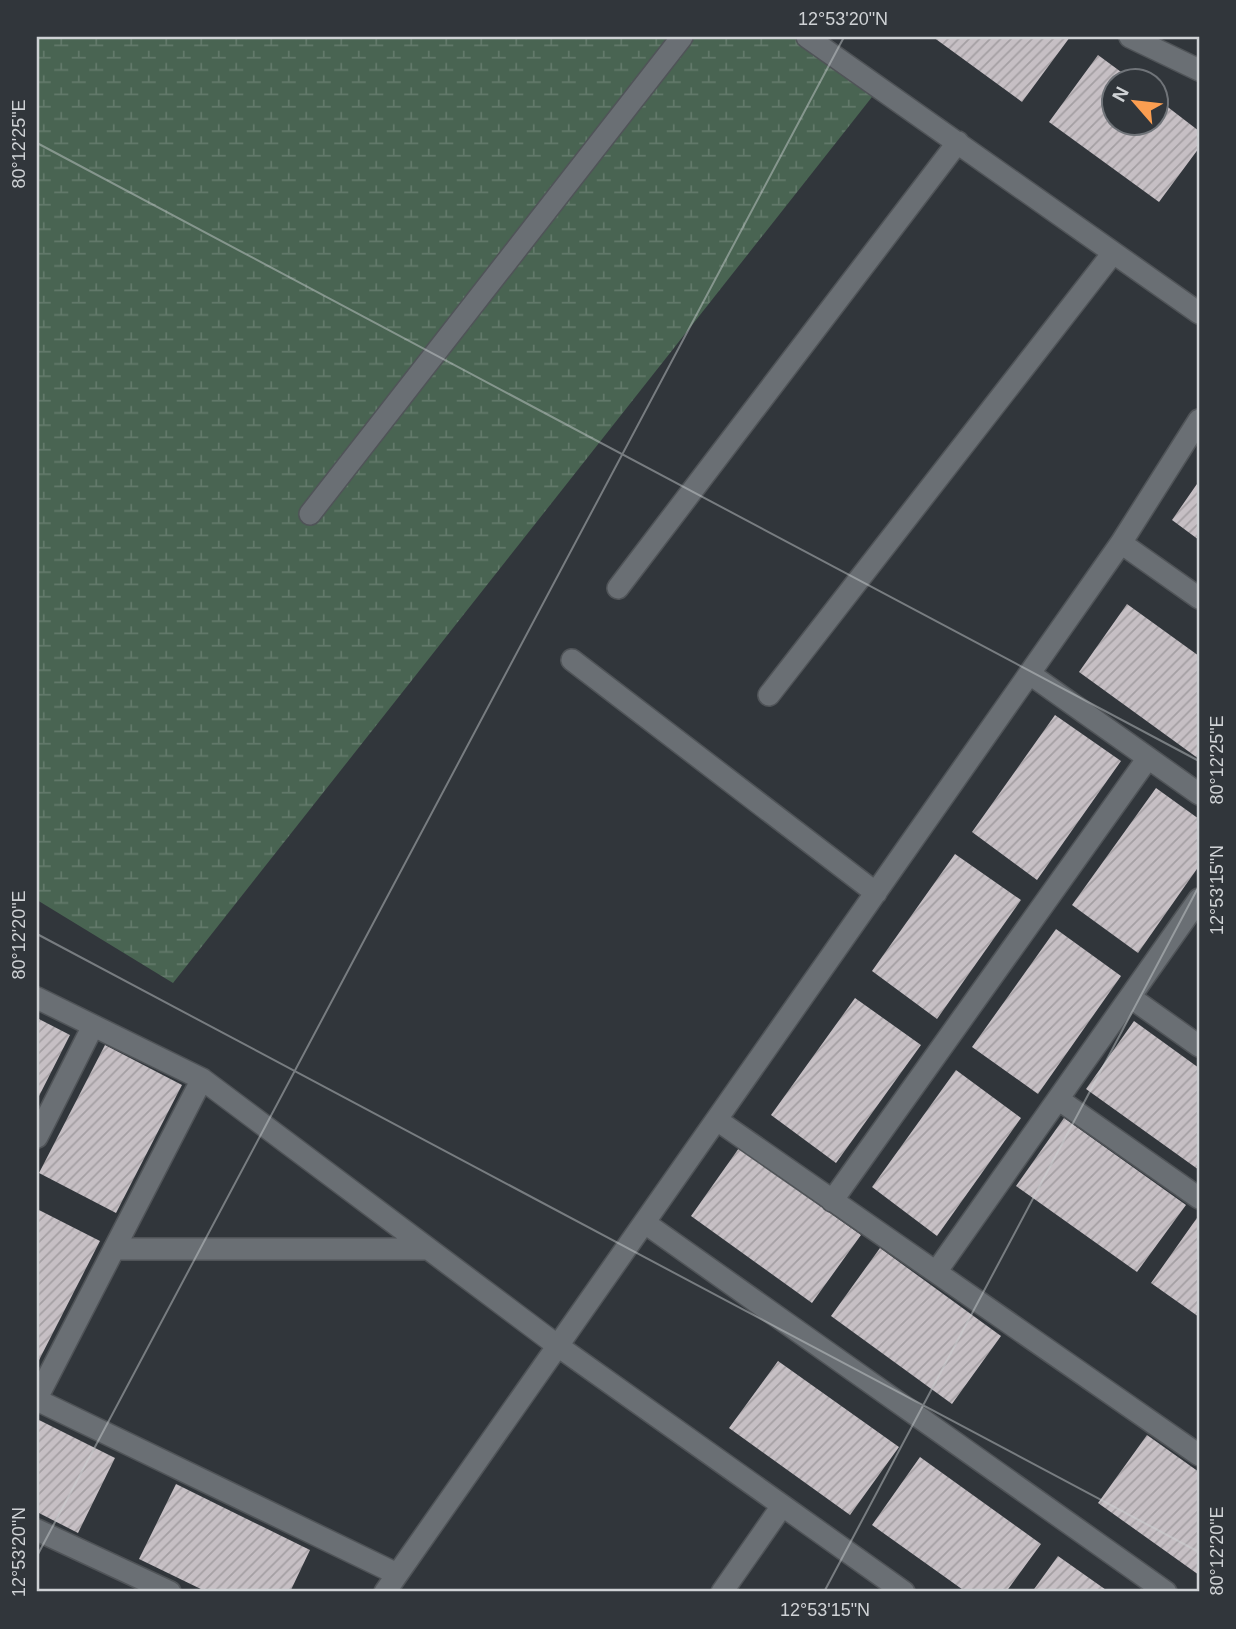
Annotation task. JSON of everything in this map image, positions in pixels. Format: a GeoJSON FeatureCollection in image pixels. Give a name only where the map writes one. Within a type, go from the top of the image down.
{"type":"FeatureCollection","features":[{"type":"Feature","properties":{"kind":"street"},"geometry":{"type":"LineString","coordinates":[[310,514],[682,37]]}},
{"type":"Feature","properties":{"kind":"street"},"geometry":{"type":"LineString","coordinates":[[807,37],[1199,313]]}},
{"type":"Feature","properties":{"kind":"street"},"geometry":{"type":"LineString","coordinates":[[1130,37],[1199,70]]}},
{"type":"Feature","properties":{"kind":"street"},"geometry":{"type":"LineString","coordinates":[[618,588],[958,142]]}},
{"type":"Feature","properties":{"kind":"street"},"geometry":{"type":"LineString","coordinates":[[769,695],[1113,253]]}},
{"type":"Feature","properties":{"kind":"street"},"geometry":{"type":"LineString","coordinates":[[385,1592],[1121,543],[1199,420]]}},
{"type":"Feature","properties":{"kind":"street"},"geometry":{"type":"LineString","coordinates":[[1121,543],[1199,598]]}},
{"type":"Feature","properties":{"kind":"street"},"geometry":{"type":"LineString","coordinates":[[572,660],[876,893]]}},
{"type":"Feature","properties":{"kind":"street"},"geometry":{"type":"LineString","coordinates":[[1030,674],[1199,794]]}},
{"type":"Feature","properties":{"kind":"street"},"geometry":{"type":"LineString","coordinates":[[832,1201],[1148,758]]}},
{"type":"Feature","properties":{"kind":"street"},"geometry":{"type":"LineString","coordinates":[[936,1272],[1199,899]]}},
{"type":"Feature","properties":{"kind":"street"},"geometry":{"type":"LineString","coordinates":[[1130,997],[1199,1046]]}},
{"type":"Feature","properties":{"kind":"street"},"geometry":{"type":"LineString","coordinates":[[37,998],[202,1079],[558,1346],[904,1592]]}},
{"type":"Feature","properties":{"kind":"street"},"geometry":{"type":"LineString","coordinates":[[37,1137],[93,1026]]}},
{"type":"Feature","properties":{"kind":"street"},"geometry":{"type":"LineString","coordinates":[[202,1079],[37,1399],[397,1574]]}},
{"type":"Feature","properties":{"kind":"street"},"geometry":{"type":"LineString","coordinates":[[1058,1099],[1199,1198]]}},
{"type":"Feature","properties":{"kind":"street"},"geometry":{"type":"LineString","coordinates":[[717,1121],[1199,1455]]}},
{"type":"Feature","properties":{"kind":"street"},"geometry":{"type":"LineString","coordinates":[[645,1223],[1166,1592]]}},
{"type":"Feature","properties":{"kind":"street"},"geometry":{"type":"LineString","coordinates":[[114,1249],[428,1249]]}},
{"type":"Feature","properties":{"kind":"street"},"geometry":{"type":"LineString","coordinates":[[722,1592],[782,1506]]}},
{"type":"Feature","properties":{"kind":"street"},"geometry":{"type":"LineString","coordinates":[[37,1530],[170,1592]]}},
{"type":"Feature","properties":{"kind":"green space"},"geometry":{"type":"Polygon","coordinates":[[[37,37],[823,37],[883,83],[173,983],[37,900],[37,37]]]}},
{"type":"Feature","properties":{"kind":"building"},"geometry":{"type":"Polygon","coordinates":[[[933,37],[1070,37],[1022,102],[933,37]]]}},
{"type":"Feature","properties":{"kind":"building"},"geometry":{"type":"Polygon","coordinates":[[[1098,55],[1113,66],[1100,66],[1100,136],[1170,136],[1170,109],[1199,131],[1199,148],[1159,202],[1049,122],[1098,55]]]}},
{"type":"Feature","properties":{"kind":"building"},"geometry":{"type":"Polygon","coordinates":[[[1199,481],[1199,540],[1172,520],[1199,481]]]}},
{"type":"Feature","properties":{"kind":"building"},"geometry":{"type":"Polygon","coordinates":[[[1127,604],[1199,656],[1199,759],[1079,672],[1127,604]]]}},
{"type":"Feature","properties":{"kind":"building"},"geometry":{"type":"Polygon","coordinates":[[[1055,715],[1121,761],[1037,880],[972,832],[1055,715]]]}},
{"type":"Feature","properties":{"kind":"building"},"geometry":{"type":"Polygon","coordinates":[[[1156,788],[1199,819],[1199,866],[1138,953],[1072,905],[1156,788]]]}},
{"type":"Feature","properties":{"kind":"building"},"geometry":{"type":"Polygon","coordinates":[[[955,854],[1021,900],[937,1019],[872,971],[955,854]]]}},
{"type":"Feature","properties":{"kind":"building"},"geometry":{"type":"Polygon","coordinates":[[[1056,929],[1121,976],[1038,1094],[972,1047],[1056,929]]]}},
{"type":"Feature","properties":{"kind":"building"},"geometry":{"type":"Polygon","coordinates":[[[855,998],[921,1045],[836,1163],[771,1115],[855,998]]]}},
{"type":"Feature","properties":{"kind":"building"},"geometry":{"type":"Polygon","coordinates":[[[37,1018],[70,1035],[37,1100],[37,1018]]]}},
{"type":"Feature","properties":{"kind":"building"},"geometry":{"type":"Polygon","coordinates":[[[1134,1021],[1199,1068],[1199,1170],[1086,1089],[1134,1021]]]}},
{"type":"Feature","properties":{"kind":"building"},"geometry":{"type":"Polygon","coordinates":[[[105,1045],[182,1085],[116,1213],[39,1173],[105,1045]]]}},
{"type":"Feature","properties":{"kind":"building"},"geometry":{"type":"Polygon","coordinates":[[[956,1070],[1021,1118],[937,1236],[872,1187],[956,1070]]]}},
{"type":"Feature","properties":{"kind":"building"},"geometry":{"type":"Polygon","coordinates":[[[1064,1118],[1186,1205],[1137,1272],[1016,1186],[1064,1118]]]}},
{"type":"Feature","properties":{"kind":"building"},"geometry":{"type":"Polygon","coordinates":[[[739,1148],[861,1235],[812,1303],[691,1216],[739,1148]]]}},
{"type":"Feature","properties":{"kind":"building"},"geometry":{"type":"Polygon","coordinates":[[[37,1209],[100,1241],[37,1364],[37,1209]]]}},
{"type":"Feature","properties":{"kind":"building"},"geometry":{"type":"Polygon","coordinates":[[[1199,1215],[1199,1317],[1151,1283],[1199,1215]]]}},
{"type":"Feature","properties":{"kind":"building"},"geometry":{"type":"Polygon","coordinates":[[[880,1248],[1001,1336],[952,1404],[831,1316],[880,1248]]]}},
{"type":"Feature","properties":{"kind":"building"},"geometry":{"type":"Polygon","coordinates":[[[778,1361],[899,1447],[850,1515],[729,1428],[778,1361]]]}},
{"type":"Feature","properties":{"kind":"building"},"geometry":{"type":"Polygon","coordinates":[[[37,1419],[115,1458],[78,1533],[37,1512],[37,1419]]]}},
{"type":"Feature","properties":{"kind":"building"},"geometry":{"type":"Polygon","coordinates":[[[1147,1435],[1199,1472],[1199,1575],[1098,1503],[1147,1435]]]}},
{"type":"Feature","properties":{"kind":"building"},"geometry":{"type":"Polygon","coordinates":[[[920,1457],[1041,1544],[1006,1592],[966,1592],[872,1525],[920,1457]]]}},
{"type":"Feature","properties":{"kind":"building"},"geometry":{"type":"Polygon","coordinates":[[[176,1484],[310,1550],[290,1592],[207,1592],[139,1559],[176,1484]]]}},
{"type":"Feature","properties":{"kind":"building"},"geometry":{"type":"Polygon","coordinates":[[[1058,1556],[1109,1592],[1032,1592],[1058,1556]]]}}]}
